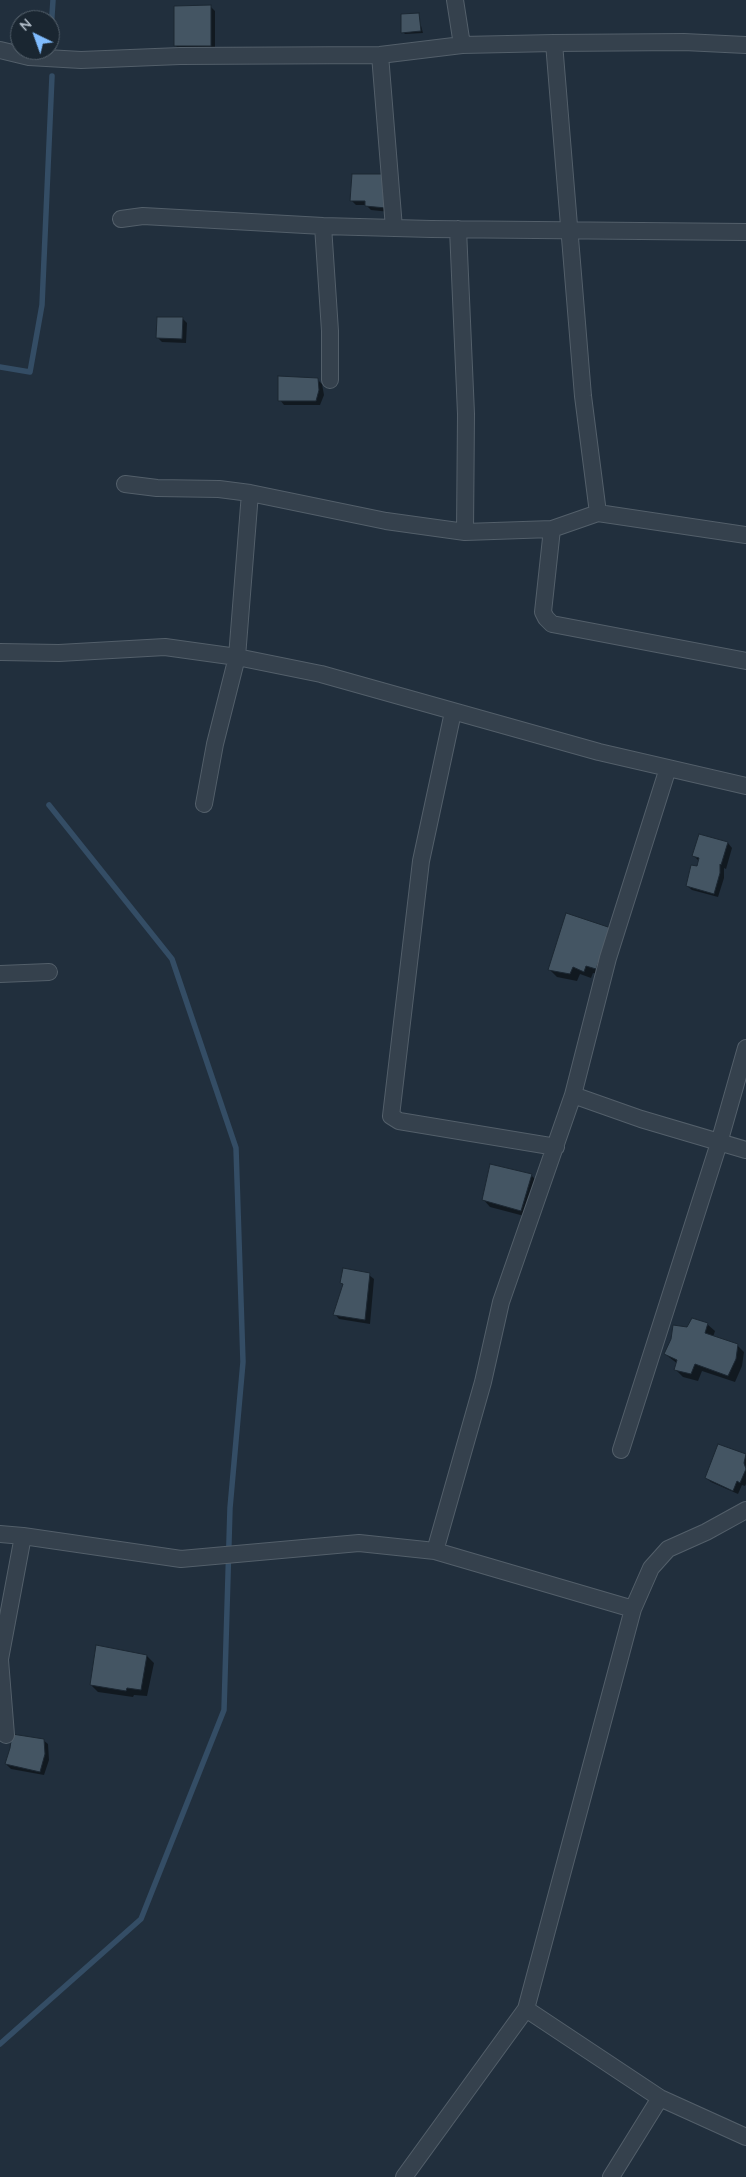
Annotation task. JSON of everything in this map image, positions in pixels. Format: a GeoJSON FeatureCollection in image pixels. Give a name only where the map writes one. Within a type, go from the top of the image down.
{"type":"FeatureCollection","features":[{"type":"Feature","properties":{"kind":"street"},"geometry":{"type":"LineString","coordinates":[[455,0],[462,45]]}},
{"type":"Feature","properties":{"kind":"street"},"geometry":{"type":"LineString","coordinates":[[0,50],[29,57],[81,60],[180,56],[380,55],[462,45],[684,42],[746,45]]}},
{"type":"Feature","properties":{"kind":"street"},"geometry":{"type":"LineString","coordinates":[[554,43],[583,396],[598,513]]}},
{"type":"Feature","properties":{"kind":"street"},"geometry":{"type":"LineString","coordinates":[[380,55],[394,228]]}},
{"type":"Feature","properties":{"kind":"street"},"geometry":{"type":"LineString","coordinates":[[121,218],[143,216],[322,226],[458,230],[746,232]]}},
{"type":"Feature","properties":{"kind":"street"},"geometry":{"type":"LineString","coordinates":[[322,226],[330,331],[330,380]]}},
{"type":"Feature","properties":{"kind":"street"},"geometry":{"type":"LineString","coordinates":[[458,230],[466,414],[465,532]]}},
{"type":"Feature","properties":{"kind":"street"},"geometry":{"type":"LineString","coordinates":[[125,484],[157,488],[250,493],[386,521],[465,532],[552,529],[598,513],[746,535]]}},
{"type":"Feature","properties":{"kind":"street"},"geometry":{"type":"LineString","coordinates":[[204,804],[215,744],[238,657],[250,493]]}},
{"type":"Feature","properties":{"kind":"street"},"geometry":{"type":"LineString","coordinates":[[552,529],[544,612],[546,618],[552,624],[746,661]]}},
{"type":"Feature","properties":{"kind":"street"},"geometry":{"type":"LineString","coordinates":[[0,652],[59,653],[165,647],[238,657],[321,674],[599,752],[746,786]]}},
{"type":"Feature","properties":{"kind":"street"},"geometry":{"type":"LineString","coordinates":[[453,712],[421,861],[391,1116],[399,1121],[556,1147]]}},
{"type":"Feature","properties":{"kind":"street"},"geometry":{"type":"LineString","coordinates":[[435,1550],[483,1382],[501,1302],[573,1095],[608,958],[668,768]]}},
{"type":"Feature","properties":{"kind":"street"},"geometry":{"type":"LineString","coordinates":[[0,974],[49,972]]}},
{"type":"Feature","properties":{"kind":"street"},"geometry":{"type":"LineString","coordinates":[[621,1450],[719,1143],[746,1048]]}},
{"type":"Feature","properties":{"kind":"street"},"geometry":{"type":"LineString","coordinates":[[573,1095],[719,1143],[746,1150]]}},
{"type":"Feature","properties":{"kind":"street"},"geometry":{"type":"LineString","coordinates":[[404,2177],[526,2009],[545,1931],[633,1609],[651,1568],[668,1549],[706,1532],[746,1510]]}},
{"type":"Feature","properties":{"kind":"street"},"geometry":{"type":"LineString","coordinates":[[0,1534],[181,1560],[359,1543],[435,1550],[633,1609]]}},
{"type":"Feature","properties":{"kind":"street"},"geometry":{"type":"LineString","coordinates":[[6,1735],[0,1659],[23,1536]]}},
{"type":"Feature","properties":{"kind":"street"},"geometry":{"type":"LineString","coordinates":[[526,2009],[660,2098],[746,2138]]}},
{"type":"Feature","properties":{"kind":"street"},"geometry":{"type":"LineString","coordinates":[[611,2177],[660,2098]]}},
{"type":"Feature","properties":{"kind":"building"},"geometry":{"type":"Polygon","coordinates":[[[211,5],[211,46],[174,46],[174,6],[211,5]]]}},
{"type":"Feature","properties":{"kind":"building"},"geometry":{"type":"Polygon","coordinates":[[[419,13],[421,31],[401,33],[401,14],[419,13]]]}},
{"type":"Feature","properties":{"kind":"building"},"geometry":{"type":"Polygon","coordinates":[[[352,174],[386,174],[386,208],[365,206],[365,201],[350,201],[352,174]]]}},
{"type":"Feature","properties":{"kind":"building"},"geometry":{"type":"Polygon","coordinates":[[[157,317],[183,317],[182,339],[156,338],[157,317]]]}},
{"type":"Feature","properties":{"kind":"building"},"geometry":{"type":"Polygon","coordinates":[[[278,376],[318,378],[319,390],[316,401],[278,401],[278,376]]]}},
{"type":"Feature","properties":{"kind":"building"},"geometry":{"type":"Polygon","coordinates":[[[699,834],[728,842],[720,864],[720,873],[714,894],[686,886],[691,865],[697,866],[699,858],[692,856],[699,834]]]}},
{"type":"Feature","properties":{"kind":"building"},"geometry":{"type":"Polygon","coordinates":[[[566,913],[611,928],[596,969],[586,966],[584,972],[573,967],[570,974],[548,970],[566,913]]]}},
{"type":"Feature","properties":{"kind":"building"},"geometry":{"type":"Polygon","coordinates":[[[490,1164],[532,1174],[521,1211],[482,1200],[490,1164]]]}},
{"type":"Feature","properties":{"kind":"building"},"geometry":{"type":"Polygon","coordinates":[[[343,1268],[370,1273],[365,1320],[333,1315],[343,1284],[340,1283],[343,1268]]]}},
{"type":"Feature","properties":{"kind":"building"},"geometry":{"type":"Polygon","coordinates":[[[692,1318],[708,1323],[705,1333],[738,1344],[736,1359],[728,1376],[695,1364],[691,1374],[674,1370],[677,1360],[664,1354],[671,1339],[673,1325],[687,1327],[692,1318]]]}},
{"type":"Feature","properties":{"kind":"building"},"geometry":{"type":"Polygon","coordinates":[[[718,1444],[746,1454],[744,1463],[746,1469],[740,1483],[737,1481],[733,1491],[705,1478],[718,1444]]]}},
{"type":"Feature","properties":{"kind":"building"},"geometry":{"type":"Polygon","coordinates":[[[96,1645],[147,1655],[141,1690],[127,1688],[126,1691],[90,1685],[96,1645]]]}},
{"type":"Feature","properties":{"kind":"building"},"geometry":{"type":"Polygon","coordinates":[[[12,1734],[44,1739],[45,1754],[40,1772],[5,1764],[12,1734]]]}},
{"type":"Feature","properties":{"kind":"waterway"},"geometry":{"type":"LineString","coordinates":[[52,10],[53,0]]}},
{"type":"Feature","properties":{"kind":"waterway"},"geometry":{"type":"LineString","coordinates":[[0,367],[30,372],[42,305],[52,76]]}},
{"type":"Feature","properties":{"kind":"waterway"},"geometry":{"type":"LineString","coordinates":[[0,2044],[141,1919],[224,1710],[230,1508],[243,1362],[236,1148],[172,959],[49,805]]}}]}
